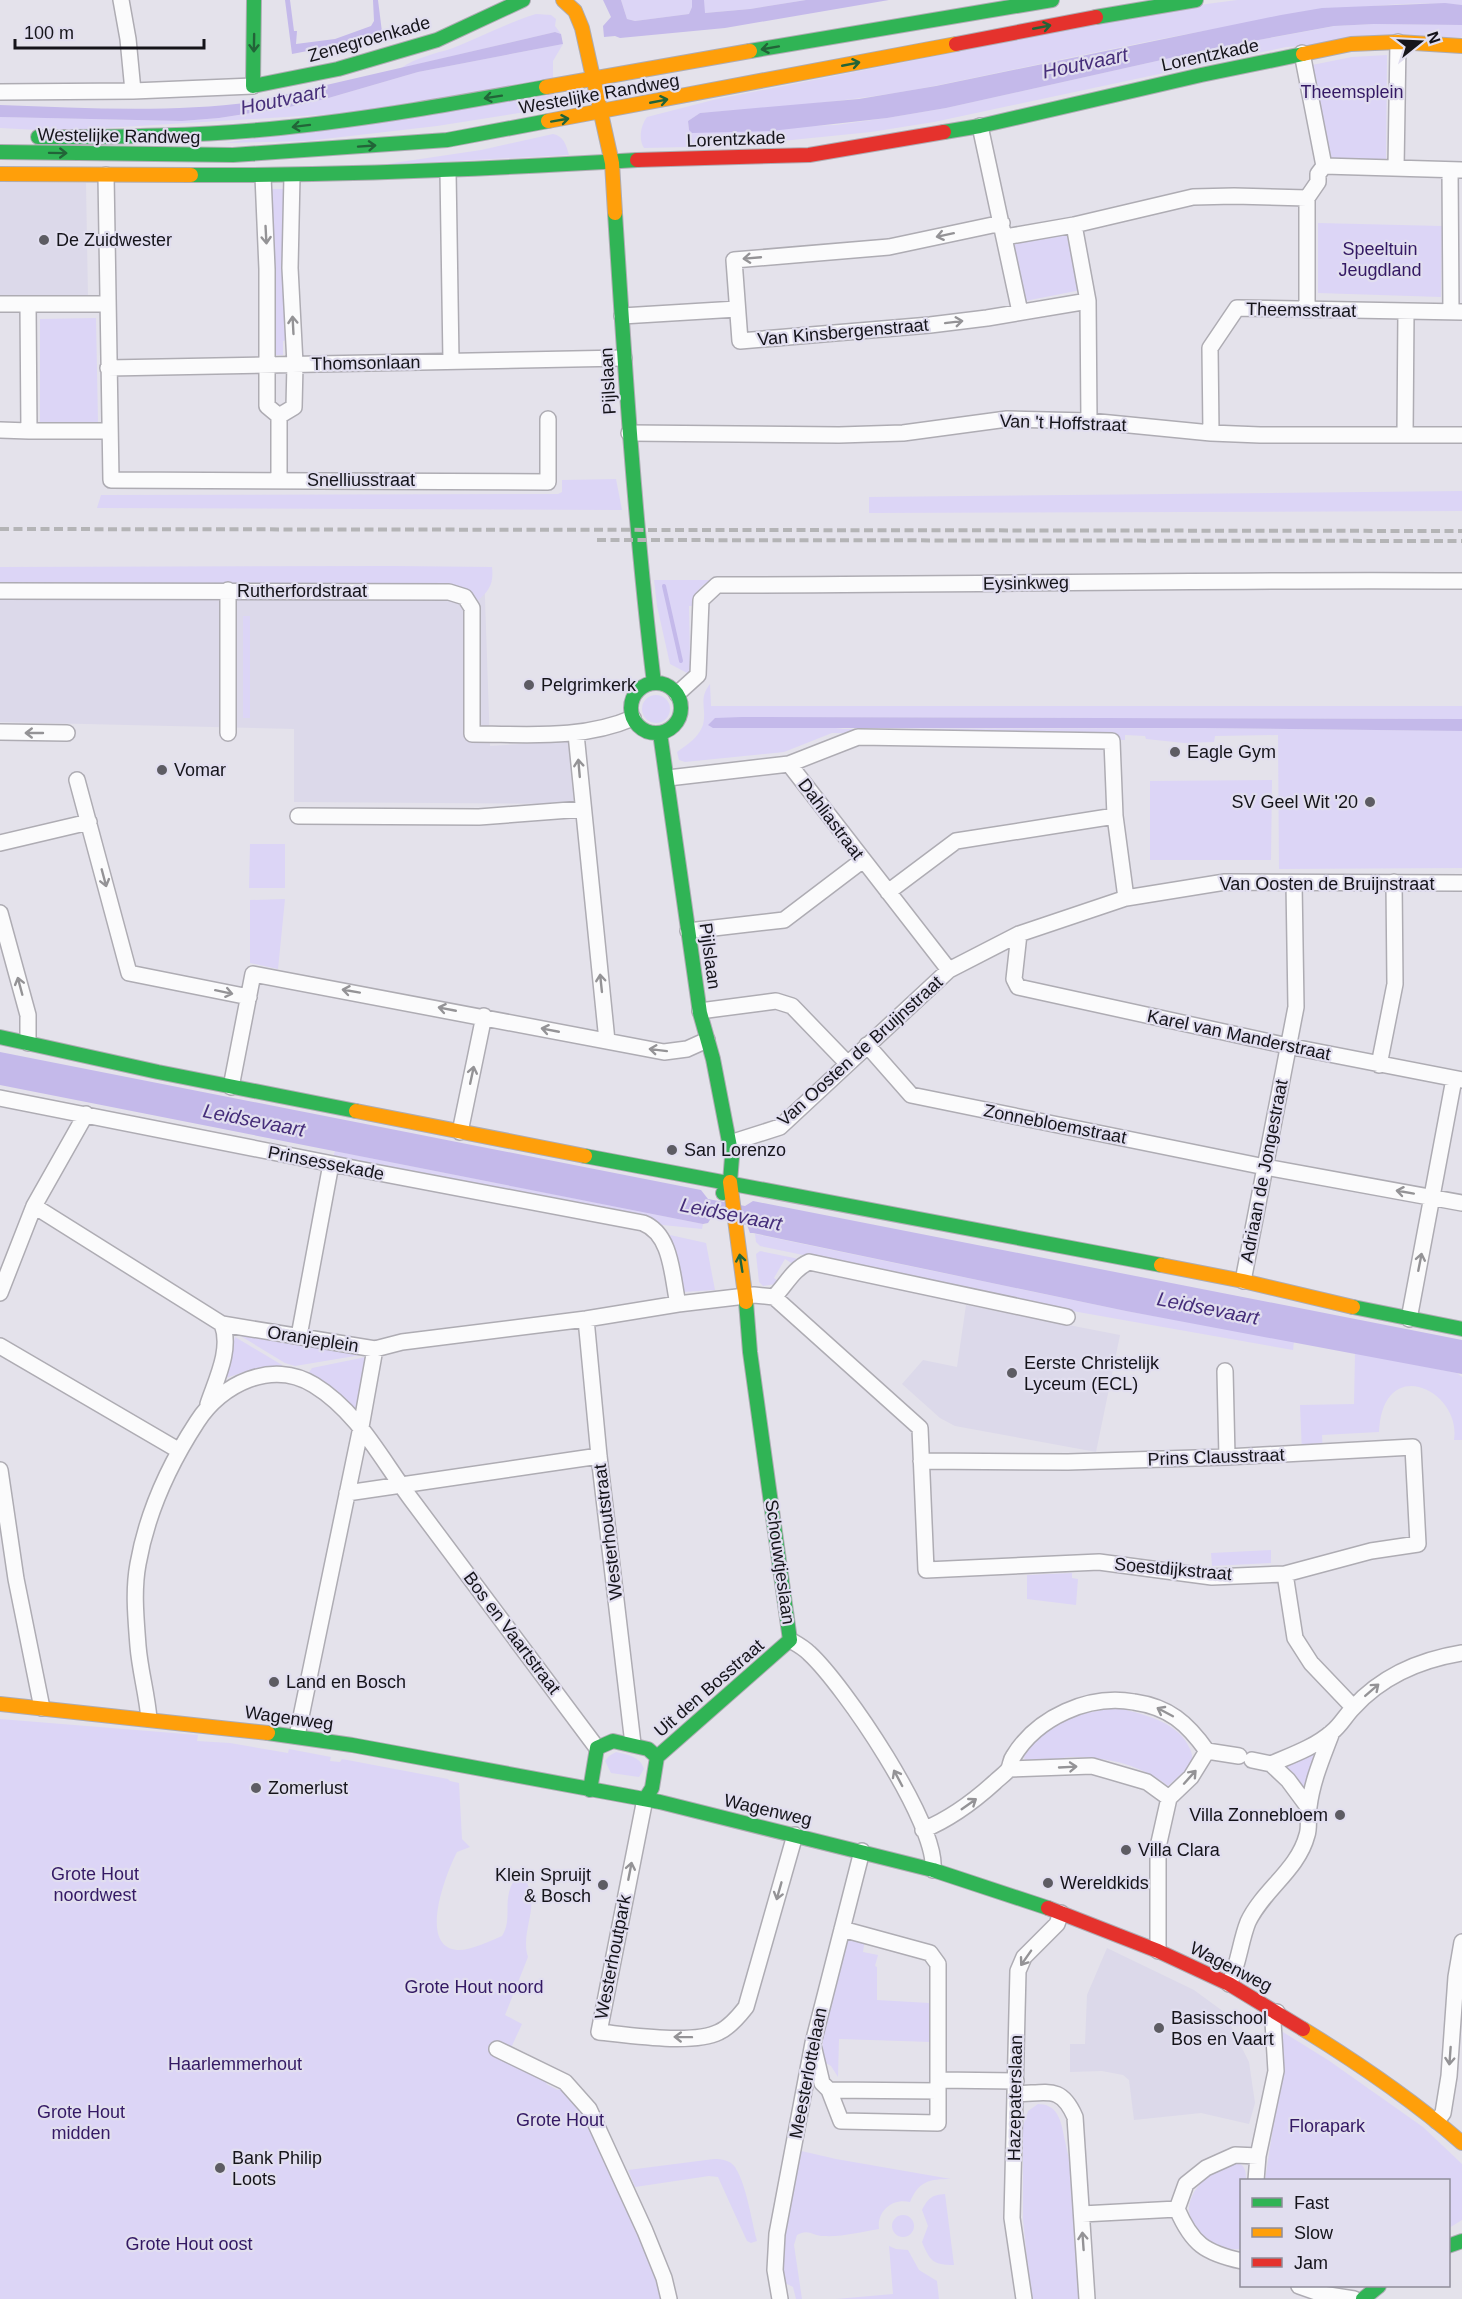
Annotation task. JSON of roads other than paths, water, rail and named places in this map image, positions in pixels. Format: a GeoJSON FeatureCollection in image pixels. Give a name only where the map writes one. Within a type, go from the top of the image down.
{"type":"FeatureCollection","features":[{"type":"Feature","properties":{"kind":"street"},"geometry":{"type":"LineString","coordinates":[[121,0],[128,39],[133,91]]}},
{"type":"Feature","properties":{"kind":"street"},"geometry":{"type":"LineString","coordinates":[[0,92],[133,91],[253,86],[254,0]]}},
{"type":"Feature","properties":{"kind":"street","name":"Zenegroenkade"},"geometry":{"type":"LineString","coordinates":[[253,86],[338,69],[437,40],[524,0]]}},
{"type":"Feature","properties":{"kind":"street","name":"Pijlslaan"},"geometry":{"type":"LineString","coordinates":[[563,0],[575,11],[583,33],[612,163],[629,433],[640,567],[654,683]]}},
{"type":"Feature","properties":{"kind":"street","name":"Westelijke Randweg"},"geometry":{"type":"LineString","coordinates":[[21,137],[137,136],[281,128],[501,96],[1052,0]]}},
{"type":"Feature","properties":{"kind":"street","name":"Westelijke Randweg"},"geometry":{"type":"LineString","coordinates":[[0,152],[164,155],[288,152],[447,140],[1196,0]]}},
{"type":"Feature","properties":{"kind":"street"},"geometry":{"type":"LineString","coordinates":[[1396,168],[1398,42]]}},
{"type":"Feature","properties":{"kind":"street","name":"Lorentzkade"},"geometry":{"type":"LineString","coordinates":[[0,174],[292,176],[448,171],[696,157],[809,154],[980,126],[1351,44],[1398,42],[1462,46]]}},
{"type":"Feature","properties":{"kind":"street"},"geometry":{"type":"LineString","coordinates":[[1302,53],[1324,166],[1318,174],[1318,182],[1307,198],[1307,310]]}},
{"type":"Feature","properties":{"kind":"street"},"geometry":{"type":"LineString","coordinates":[[980,126],[1020,312],[1088,301]]}},
{"type":"Feature","properties":{"kind":"street"},"geometry":{"type":"LineString","coordinates":[[1324,166],[1456,170],[1456,312]]}},
{"type":"Feature","properties":{"kind":"street"},"geometry":{"type":"LineString","coordinates":[[448,171],[451,361]]}},
{"type":"Feature","properties":{"kind":"street"},"geometry":{"type":"LineString","coordinates":[[0,430],[110,431],[106,176]]}},
{"type":"Feature","properties":{"kind":"street"},"geometry":{"type":"LineString","coordinates":[[263,176],[267,269],[267,406],[279,416]]}},
{"type":"Feature","properties":{"kind":"street"},"geometry":{"type":"LineString","coordinates":[[279,416],[294,407],[295,364],[290,268],[292,176]]}},
{"type":"Feature","properties":{"kind":"street"},"geometry":{"type":"LineString","coordinates":[[622,316],[737,309],[734,260],[889,247],[1004,230],[1074,225],[1193,197],[1307,198]]}},
{"type":"Feature","properties":{"kind":"street"},"geometry":{"type":"LineString","coordinates":[[1074,225],[1088,301],[1089,420]]}},
{"type":"Feature","properties":{"kind":"street"},"geometry":{"type":"LineString","coordinates":[[0,304],[107,304]]}},
{"type":"Feature","properties":{"kind":"street"},"geometry":{"type":"LineString","coordinates":[[28,304],[29,431]]}},
{"type":"Feature","properties":{"kind":"street","name":"Theemsstraat"},"geometry":{"type":"LineString","coordinates":[[1211,433],[1210,348],[1237,308],[1456,312]]}},
{"type":"Feature","properties":{"kind":"street","name":"Van Kinsbergenstraat"},"geometry":{"type":"LineString","coordinates":[[737,309],[740,341],[930,325],[1020,312]]}},
{"type":"Feature","properties":{"kind":"street"},"geometry":{"type":"LineString","coordinates":[[1405,435],[1406,311]]}},
{"type":"Feature","properties":{"kind":"street","name":"Thomsonlaan"},"geometry":{"type":"LineString","coordinates":[[108,368],[624,358]]}},
{"type":"Feature","properties":{"kind":"street"},"geometry":{"type":"LineString","coordinates":[[279,416],[279,480]]}},
{"type":"Feature","properties":{"kind":"street","name":"Snelliusstraat"},"geometry":{"type":"LineString","coordinates":[[110,431],[111,480],[548,482],[548,419]]}},
{"type":"Feature","properties":{"kind":"street","name":"Van 't Hoffstraat"},"geometry":{"type":"LineString","coordinates":[[629,433],[893,433],[1007,419],[1089,420],[1211,433],[1462,435]]}},
{"type":"Feature","properties":{"kind":"street","name":"Eysinkweg"},"geometry":{"type":"LineString","coordinates":[[677,694],[698,675],[701,600],[717,585],[1462,581]]}},
{"type":"Feature","properties":{"kind":"street"},"geometry":{"type":"LineString","coordinates":[[228,590],[228,734]]}},
{"type":"Feature","properties":{"kind":"street","name":"Rutherfordstraat"},"geometry":{"type":"LineString","coordinates":[[0,591],[449,592],[465,597],[472,608],[472,734],[576,734]]}},
{"type":"Feature","properties":{"kind":"street"},"geometry":{"type":"LineString","coordinates":[[654,683],[667,685],[677,694],[681,708],[673,727],[660,733],[644,730],[633,718],[631,705],[641,688],[654,683]]}},
{"type":"Feature","properties":{"kind":"street"},"geometry":{"type":"LineString","coordinates":[[607,1041],[576,734],[613,726],[633,718]]}},
{"type":"Feature","properties":{"kind":"street"},"geometry":{"type":"LineString","coordinates":[[0,732],[67,733]]}},
{"type":"Feature","properties":{"kind":"street","name":"Pijlslaan"},"geometry":{"type":"LineString","coordinates":[[660,733],[700,1011],[716,1070],[730,1143],[732,1157],[727,1192]]}},
{"type":"Feature","properties":{"kind":"street"},"geometry":{"type":"LineString","coordinates":[[789,764],[858,736],[1112,741],[1115,816],[1126,898]]}},
{"type":"Feature","properties":{"kind":"street","name":"Dahliastraat"},"geometry":{"type":"LineString","coordinates":[[668,778],[789,764],[949,970]]}},
{"type":"Feature","properties":{"kind":"street"},"geometry":{"type":"LineString","coordinates":[[78,780],[129,973],[249,998]]}},
{"type":"Feature","properties":{"kind":"street"},"geometry":{"type":"LineString","coordinates":[[298,816],[479,817],[584,809]]}},
{"type":"Feature","properties":{"kind":"street"},"geometry":{"type":"LineString","coordinates":[[888,892],[956,841],[1115,816]]}},
{"type":"Feature","properties":{"kind":"street"},"geometry":{"type":"LineString","coordinates":[[0,843],[89,822]]}},
{"type":"Feature","properties":{"kind":"street"},"geometry":{"type":"LineString","coordinates":[[688,931],[784,920],[863,860]]}},
{"type":"Feature","properties":{"kind":"street","name":"Van Oosten de Bruijnstraat"},"geometry":{"type":"LineString","coordinates":[[730,1143],[780,1127],[949,970],[1019,934],[1126,898],[1225,882],[1462,883]]}},
{"type":"Feature","properties":{"kind":"street"},"geometry":{"type":"LineString","coordinates":[[1379,1065],[1395,984],[1394,882]]}},
{"type":"Feature","properties":{"kind":"street","name":"Adriaan de Jongestraat"},"geometry":{"type":"LineString","coordinates":[[1243,1281],[1296,1007],[1294,883]]}},
{"type":"Feature","properties":{"kind":"street"},"geometry":{"type":"LineString","coordinates":[[0,913],[28,1016],[28,1043]]}},
{"type":"Feature","properties":{"kind":"street","name":"Karel van Manderstraat"},"geometry":{"type":"LineString","coordinates":[[1019,934],[1014,979],[1018,987],[1288,1046],[1458,1079]]}},
{"type":"Feature","properties":{"kind":"street"},"geometry":{"type":"LineString","coordinates":[[231,1087],[253,974],[484,1016],[664,1052],[687,1049],[707,1040]]}},
{"type":"Feature","properties":{"kind":"street"},"geometry":{"type":"LineString","coordinates":[[700,1011],[776,1001],[792,1006],[847,1063]]}},
{"type":"Feature","properties":{"kind":"street"},"geometry":{"type":"LineString","coordinates":[[460,1132],[484,1016]]}},
{"type":"Feature","properties":{"kind":"street"},"geometry":{"type":"LineString","coordinates":[[0,1037],[231,1087],[691,1177],[727,1192],[1243,1281],[1462,1329]]}},
{"type":"Feature","properties":{"kind":"street","name":"Zonnebloemstraat"},"geometry":{"type":"LineString","coordinates":[[867,1045],[911,1095],[1265,1167],[1462,1203]]}},
{"type":"Feature","properties":{"kind":"street"},"geometry":{"type":"LineString","coordinates":[[1409,1319],[1432,1197],[1458,1079]]}},
{"type":"Feature","properties":{"kind":"street","name":"Prinsessekade"},"geometry":{"type":"LineString","coordinates":[[0,1098],[652,1226],[666,1246],[678,1304]]}},
{"type":"Feature","properties":{"kind":"street"},"geometry":{"type":"LineString","coordinates":[[0,1293],[34,1206],[86,1114]]}},
{"type":"Feature","properties":{"kind":"street"},"geometry":{"type":"LineString","coordinates":[[299,1336],[332,1164]]}},
{"type":"Feature","properties":{"kind":"street","name":"Schouwtjeslaan"},"geometry":{"type":"LineString","coordinates":[[727,1192],[723,1224],[750,1352],[790,1640],[807,1650],[818,1661],[870,1730],[894,1770],[923,1830],[934,1860],[933,1870]]}},
{"type":"Feature","properties":{"kind":"street","name":"Schouwtjeslaan"},"geometry":{"type":"LineString","coordinates":[[727,1192],[736,1231],[740,1296]]}},
{"type":"Feature","properties":{"kind":"street"},"geometry":{"type":"LineString","coordinates":[[34,1206],[222,1324],[226,1334],[226,1347],[208,1405],[178,1450],[156,1501],[146,1530],[138,1566],[135,1600],[138,1650],[149,1719]]}},
{"type":"Feature","properties":{"kind":"street"},"geometry":{"type":"LineString","coordinates":[[774,1297],[786,1285],[797,1267],[809,1262],[1067,1317]]}},
{"type":"Feature","properties":{"kind":"street"},"geometry":{"type":"LineString","coordinates":[[375,1349],[402,1342],[586,1319],[678,1304],[740,1296],[774,1297],[920,1428],[921,1461]]}},
{"type":"Feature","properties":{"kind":"street","name":"Westerhoutstraat"},"geometry":{"type":"LineString","coordinates":[[586,1319],[599,1456],[633,1744]]}},
{"type":"Feature","properties":{"kind":"street","name":"Oranjeplein"},"geometry":{"type":"LineString","coordinates":[[222,1324],[375,1349],[297,1736]]}},
{"type":"Feature","properties":{"kind":"street"},"geometry":{"type":"LineString","coordinates":[[0,1346],[178,1450]]}},
{"type":"Feature","properties":{"kind":"street"},"geometry":{"type":"LineString","coordinates":[[1225,1371],[1227,1457]]}},
{"type":"Feature","properties":{"kind":"street"},"geometry":{"type":"LineString","coordinates":[[208,1405],[234,1384],[253,1377],[293,1376],[313,1384],[333,1398],[361,1427],[400,1485]]}},
{"type":"Feature","properties":{"kind":"street","name":"Prins Clausstraat"},"geometry":{"type":"LineString","coordinates":[[921,1461],[1068,1462],[1227,1457],[1413,1447],[1418,1544]]}},
{"type":"Feature","properties":{"kind":"street"},"geometry":{"type":"LineString","coordinates":[[347,1493],[599,1456]]}},
{"type":"Feature","properties":{"kind":"street","name":"Soestdijkstraat"},"geometry":{"type":"LineString","coordinates":[[921,1461],[926,1570],[1099,1562],[1212,1577],[1285,1574],[1371,1551],[1418,1544]]}},
{"type":"Feature","properties":{"kind":"street"},"geometry":{"type":"LineString","coordinates":[[0,1470],[16,1579],[42,1708]]}},
{"type":"Feature","properties":{"kind":"street","name":"Bos en Vaartstraat"},"geometry":{"type":"LineString","coordinates":[[400,1485],[597,1748]]}},
{"type":"Feature","properties":{"kind":"street"},"geometry":{"type":"LineString","coordinates":[[1285,1574],[1295,1638],[1311,1663],[1353,1707]]}},
{"type":"Feature","properties":{"kind":"street","name":"Uit den Bosstraat"},"geometry":{"type":"LineString","coordinates":[[645,1799],[651,1788],[657,1757],[790,1640]]}},
{"type":"Feature","properties":{"kind":"street"},"geometry":{"type":"LineString","coordinates":[[1271,1764],[1305,1749],[1332,1732],[1372,1689],[1403,1669],[1462,1653]]}},
{"type":"Feature","properties":{"kind":"street"},"geometry":{"type":"LineString","coordinates":[[923,1830],[942,1823],[978,1797],[1009,1769],[1012,1758],[1032,1734],[1064,1710],[1090,1702],[1123,1700],[1147,1704],[1167,1711],[1193,1732],[1207,1751],[1271,1764],[1288,1780],[1308,1807]]}},
{"type":"Feature","properties":{"kind":"street","name":"Wagenweg"},"geometry":{"type":"LineString","coordinates":[[0,1704],[297,1736],[645,1799],[933,1870],[1061,1913],[1158,1951],[1229,1984],[1334,2048],[1437,2121],[1462,2143]]}},
{"type":"Feature","properties":{"kind":"street"},"geometry":{"type":"LineString","coordinates":[[1229,1984],[1248,1923],[1264,1896],[1297,1859],[1308,1834],[1308,1807],[1318,1769],[1332,1732]]}},
{"type":"Feature","properties":{"kind":"street"},"geometry":{"type":"LineString","coordinates":[[590,1790],[597,1748],[613,1741],[633,1744],[648,1749],[657,1757]]}},
{"type":"Feature","properties":{"kind":"street"},"geometry":{"type":"LineString","coordinates":[[1158,1951],[1158,1846],[1169,1798],[1200,1766],[1207,1751]]}},
{"type":"Feature","properties":{"kind":"street"},"geometry":{"type":"LineString","coordinates":[[1009,1769],[1092,1766],[1148,1782],[1169,1798]]}},
{"type":"Feature","properties":{"kind":"street","name":"Westerhoutpark"},"geometry":{"type":"LineString","coordinates":[[645,1799],[599,2032],[639,2036],[694,2037],[719,2032],[743,2012],[795,1835]]}},
{"type":"Feature","properties":{"kind":"street","name":"Meesterlottelaan"},"geometry":{"type":"LineString","coordinates":[[780,2299],[775,2270],[777,2234],[813,2043],[862,1851]]}},
{"type":"Feature","properties":{"kind":"street","name":"Hazepaterslaan"},"geometry":{"type":"LineString","coordinates":[[1024,2299],[1012,2218],[1018,1971],[1024,1957],[1057,1924],[1061,1913]]}},
{"type":"Feature","properties":{"kind":"street"},"geometry":{"type":"LineString","coordinates":[[813,2043],[822,2083],[829,2090],[841,2121],[938,2123],[938,1964],[935,1957],[930,1953],[842,1929]]}},
{"type":"Feature","properties":{"kind":"street"},"geometry":{"type":"LineString","coordinates":[[1437,2121],[1443,2113],[1449,2076],[1456,1977],[1462,1942]]}},
{"type":"Feature","properties":{"kind":"street"},"geometry":{"type":"LineString","coordinates":[[1256,2179],[1258,2156],[1276,2071],[1273,2022],[1277,2012]]}},
{"type":"Feature","properties":{"kind":"street"},"geometry":{"type":"LineString","coordinates":[[497,2049],[565,2082],[589,2109],[645,2231],[664,2278],[669,2299]]}},
{"type":"Feature","properties":{"kind":"street"},"geometry":{"type":"LineString","coordinates":[[829,2090],[938,2086],[1016,2087],[1058,2093],[1068,2101],[1075,2117],[1087,2299]]}},
{"type":"Feature","properties":{"kind":"street"},"geometry":{"type":"LineString","coordinates":[[1240,2261],[1217,2256],[1197,2242],[1185,2229],[1177,2209],[1186,2184],[1206,2168],[1235,2155],[1258,2156]]}},
{"type":"Feature","properties":{"kind":"street"},"geometry":{"type":"LineString","coordinates":[[1082,2214],[1177,2209]]}},
{"type":"Feature","properties":{"kind":"street"},"geometry":{"type":"LineString","coordinates":[[1302,2287],[1322,2294],[1354,2299]]}},
{"type":"Feature","properties":{"kind":"street"},"geometry":{"type":"LineString","coordinates":[[1363,2299],[1378,2287]]}},
{"type":"Feature","properties":{"kind":"water"},"geometry":{"type":"Polygon","coordinates":[[[285,0],[290,0],[294,31],[297,31],[296,44],[335,39],[371,26],[374,21],[373,0],[378,0],[382,32],[333,46],[292,54],[285,0]]]}},
{"type":"Feature","properties":{"kind":"water"},"geometry":{"type":"Polygon","coordinates":[[[603,0],[621,0],[627,19],[635,21],[689,14],[692,0],[704,0],[705,13],[806,0],[889,0],[725,28],[620,38],[604,37],[603,26],[611,17],[603,0]]]}},
{"type":"Feature","properties":{"kind":"water","name":"Houtvaart"},"geometry":{"type":"Polygon","coordinates":[[[1445,3],[1462,5],[1462,25],[1334,26],[1215,48],[946,108],[887,118],[771,131],[692,133],[689,130],[688,121],[700,113],[859,99],[936,86],[1322,8],[1445,3]]]}},
{"type":"Feature","properties":{"kind":"water","name":"Houtvaart"},"geometry":{"type":"Polygon","coordinates":[[[555,32],[561,34],[563,44],[418,72],[289,107],[219,118],[182,121],[0,117],[0,105],[158,109],[253,102],[555,32]]]}},
{"type":"Feature","properties":{"kind":"water"},"geometry":{"type":"Polygon","coordinates":[[[715,718],[1462,719],[1462,731],[1204,728],[713,728],[708,725],[715,718]]]}},
{"type":"Feature","properties":{"kind":"water","name":"Leidsevaart"},"geometry":{"type":"Polygon","coordinates":[[[0,1052],[701,1190],[708,1199],[745,1206],[753,1201],[1462,1340],[1462,1374],[1126,1311],[750,1233],[747,1225],[711,1218],[708,1223],[703,1224],[0,1085],[0,1052]]]}},
{"type":"Feature","properties":{"kind":"waterway"},"geometry":{"type":"LineString","coordinates":[[664,586],[681,661]]}},
{"type":"Feature","properties":{"kind":"railway"},"geometry":{"type":"LineString","coordinates":[[0,529],[1462,531]]}},
{"type":"Feature","properties":{"kind":"railway"},"geometry":{"type":"LineString","coordinates":[[597,540],[1462,541]]}},
{"type":"Feature","properties":{"kind":"place","name":"De Zuidwester"},"geometry":{"type":"Point","coordinates":[44,240]}},
{"type":"Feature","properties":{"kind":"place","name":"Pelgrimkerk"},"geometry":{"type":"Point","coordinates":[529,685]}},
{"type":"Feature","properties":{"kind":"place","name":"Eagle Gym"},"geometry":{"type":"Point","coordinates":[1175,752]}},
{"type":"Feature","properties":{"kind":"place","name":"Vomar"},"geometry":{"type":"Point","coordinates":[162,770]}},
{"type":"Feature","properties":{"kind":"place","name":"SV Geel Wit '20"},"geometry":{"type":"Point","coordinates":[1370,802]}},
{"type":"Feature","properties":{"kind":"place","name":"San Lorenzo"},"geometry":{"type":"Point","coordinates":[672,1150]}},
{"type":"Feature","properties":{"kind":"place","name":"Eerste Christelijk Lyceum (ECL)"},"geometry":{"type":"Point","coordinates":[1012,1373]}},
{"type":"Feature","properties":{"kind":"place","name":"Land en Bosch"},"geometry":{"type":"Point","coordinates":[274,1682]}},
{"type":"Feature","properties":{"kind":"place","name":"Zomerlust"},"geometry":{"type":"Point","coordinates":[256,1788]}},
{"type":"Feature","properties":{"kind":"place","name":"Villa Zonnebloem"},"geometry":{"type":"Point","coordinates":[1340,1815]}},
{"type":"Feature","properties":{"kind":"place","name":"Villa Clara"},"geometry":{"type":"Point","coordinates":[1126,1850]}},
{"type":"Feature","properties":{"kind":"place","name":"Wereldkids"},"geometry":{"type":"Point","coordinates":[1048,1883]}},
{"type":"Feature","properties":{"kind":"place","name":"Klein Spruijt & Bosch"},"geometry":{"type":"Point","coordinates":[603,1885]}},
{"type":"Feature","properties":{"kind":"place","name":"Basisschool Bos en Vaart"},"geometry":{"type":"Point","coordinates":[1159,2028]}},
{"type":"Feature","properties":{"kind":"place","name":"Bank Philip Loots"},"geometry":{"type":"Point","coordinates":[220,2168]}},
{"type":"Feature","properties":{"kind":"park label","name":"Theemsplein"},"geometry":{"type":"Point","coordinates":[1352,92]}},
{"type":"Feature","properties":{"kind":"park label","name":"Speeltuin Jeugdland"},"geometry":{"type":"Point","coordinates":[1380,259]}},
{"type":"Feature","properties":{"kind":"park label","name":"Grote Hout noordwest"},"geometry":{"type":"Point","coordinates":[95,1884]}},
{"type":"Feature","properties":{"kind":"park label","name":"Grote Hout noord"},"geometry":{"type":"Point","coordinates":[474,1987]}},
{"type":"Feature","properties":{"kind":"park label","name":"Haarlemmerhout"},"geometry":{"type":"Point","coordinates":[235,2064]}},
{"type":"Feature","properties":{"kind":"park label","name":"Grote Hout"},"geometry":{"type":"Point","coordinates":[560,2120]}},
{"type":"Feature","properties":{"kind":"park label","name":"Grote Hout midden"},"geometry":{"type":"Point","coordinates":[81,2122]}},
{"type":"Feature","properties":{"kind":"park label","name":"Florapark"},"geometry":{"type":"Point","coordinates":[1327,2126]}},
{"type":"Feature","properties":{"kind":"park label","name":"Grote Hout oost"},"geometry":{"type":"Point","coordinates":[189,2244]}}]}
